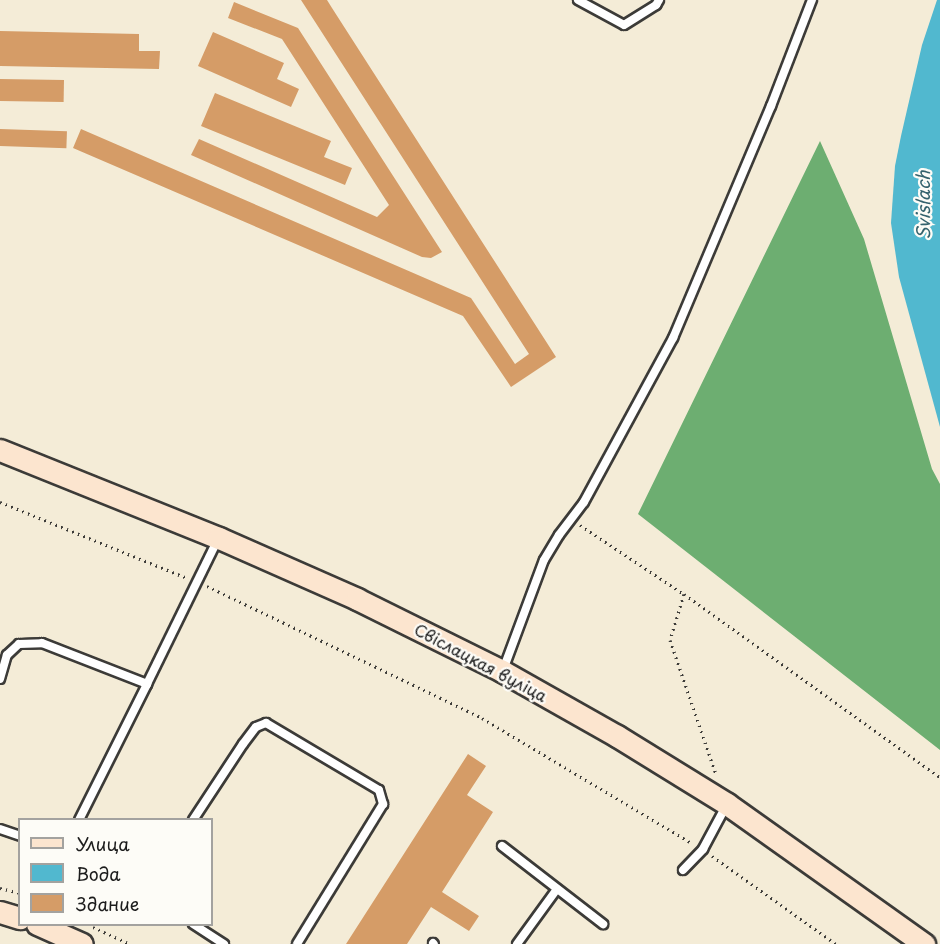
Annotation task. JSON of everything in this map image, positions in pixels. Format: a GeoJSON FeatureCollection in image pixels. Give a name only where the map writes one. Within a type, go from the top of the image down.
{"type":"FeatureCollection","features":[{"type":"Feature","properties":{"kind":"street","name":"Свіслацкая вуліца"},"geometry":{"type":"LineString","coordinates":[[0,450],[219,538],[357,599],[502,671],[626,742],[727,804],[924,944]]}},
{"type":"Feature","properties":{"kind":"street"},"geometry":{"type":"LineString","coordinates":[[0,912],[18,917]]}},
{"type":"Feature","properties":{"kind":"street"},"geometry":{"type":"LineString","coordinates":[[42,926],[82,944]]}},
{"type":"Feature","properties":{"kind":"lane"},"geometry":{"type":"LineString","coordinates":[[578,0],[624,25],[656,5],[659,0]]}},
{"type":"Feature","properties":{"kind":"lane"},"geometry":{"type":"LineString","coordinates":[[502,671],[544,560],[594,484],[673,338],[771,106],[812,0]]}},
{"type":"Feature","properties":{"kind":"lane"},"geometry":{"type":"LineString","coordinates":[[80,818],[219,538]]}},
{"type":"Feature","properties":{"kind":"lane"},"geometry":{"type":"LineString","coordinates":[[0,680],[7,655],[19,644],[42,643],[147,684]]}},
{"type":"Feature","properties":{"kind":"lane"},"geometry":{"type":"LineString","coordinates":[[194,818],[243,744],[256,727],[266,723],[379,790],[382,804],[297,944]]}},
{"type":"Feature","properties":{"kind":"lane"},"geometry":{"type":"LineString","coordinates":[[683,870],[703,849],[727,804]]}},
{"type":"Feature","properties":{"kind":"lane"},"geometry":{"type":"LineString","coordinates":[[0,829],[18,835]]}},
{"type":"Feature","properties":{"kind":"lane"},"geometry":{"type":"LineString","coordinates":[[502,846],[603,924]]}},
{"type":"Feature","properties":{"kind":"lane"},"geometry":{"type":"LineString","coordinates":[[517,944],[557,889]]}},
{"type":"Feature","properties":{"kind":"lane"},"geometry":{"type":"LineString","coordinates":[[196,926],[224,944]]}},
{"type":"Feature","properties":{"kind":"path"},"geometry":{"type":"LineString","coordinates":[[0,502],[198,582],[482,718],[703,849],[836,944]]}},
{"type":"Feature","properties":{"kind":"path"},"geometry":{"type":"LineString","coordinates":[[571,519],[684,594],[940,777]]}},
{"type":"Feature","properties":{"kind":"path"},"geometry":{"type":"LineString","coordinates":[[684,594],[670,640],[727,804]]}},
{"type":"Feature","properties":{"kind":"path"},"geometry":{"type":"LineString","coordinates":[[0,888],[18,892]]}},
{"type":"Feature","properties":{"kind":"path"},"geometry":{"type":"LineString","coordinates":[[92,926],[130,944]]}},
{"type":"Feature","properties":{"kind":"green space"},"geometry":{"type":"Polygon","coordinates":[[[820,141],[864,239],[932,469],[940,484],[940,750],[638,514],[820,141]]]}},
{"type":"Feature","properties":{"kind":"water","name":"Svislach"},"geometry":{"type":"Polygon","coordinates":[[[937,0],[940,0],[940,427],[899,277],[891,223],[895,166],[901,136],[922,45],[937,0]]]}},
{"type":"Feature","properties":{"kind":"building"},"geometry":{"type":"Polygon","coordinates":[[[301,0],[327,0],[556,357],[511,387],[463,316],[73,148],[81,129],[471,298],[515,364],[529,354],[301,0]]]}},
{"type":"Feature","properties":{"kind":"building"},"geometry":{"type":"Polygon","coordinates":[[[234,2],[298,28],[442,252],[431,258],[422,257],[191,155],[199,139],[377,217],[389,205],[282,39],[228,18],[234,2]]]}},
{"type":"Feature","properties":{"kind":"building"},"geometry":{"type":"Polygon","coordinates":[[[0,31],[139,34],[139,51],[160,51],[159,69],[0,66],[0,31]]]}},
{"type":"Feature","properties":{"kind":"building"},"geometry":{"type":"Polygon","coordinates":[[[213,32],[284,63],[277,79],[299,89],[291,107],[198,66],[213,32]]]}},
{"type":"Feature","properties":{"kind":"building"},"geometry":{"type":"Polygon","coordinates":[[[0,79],[64,80],[64,102],[0,101],[0,79]]]}},
{"type":"Feature","properties":{"kind":"building"},"geometry":{"type":"Polygon","coordinates":[[[215,93],[331,141],[324,157],[352,168],[345,185],[201,126],[215,93]]]}},
{"type":"Feature","properties":{"kind":"building"},"geometry":{"type":"Polygon","coordinates":[[[0,129],[67,131],[66,148],[0,146],[0,129]]]}},
{"type":"Feature","properties":{"kind":"building"},"geometry":{"type":"Polygon","coordinates":[[[468,754],[486,766],[467,795],[493,812],[442,892],[479,916],[469,931],[431,907],[407,944],[346,944],[468,754]]]}}]}
